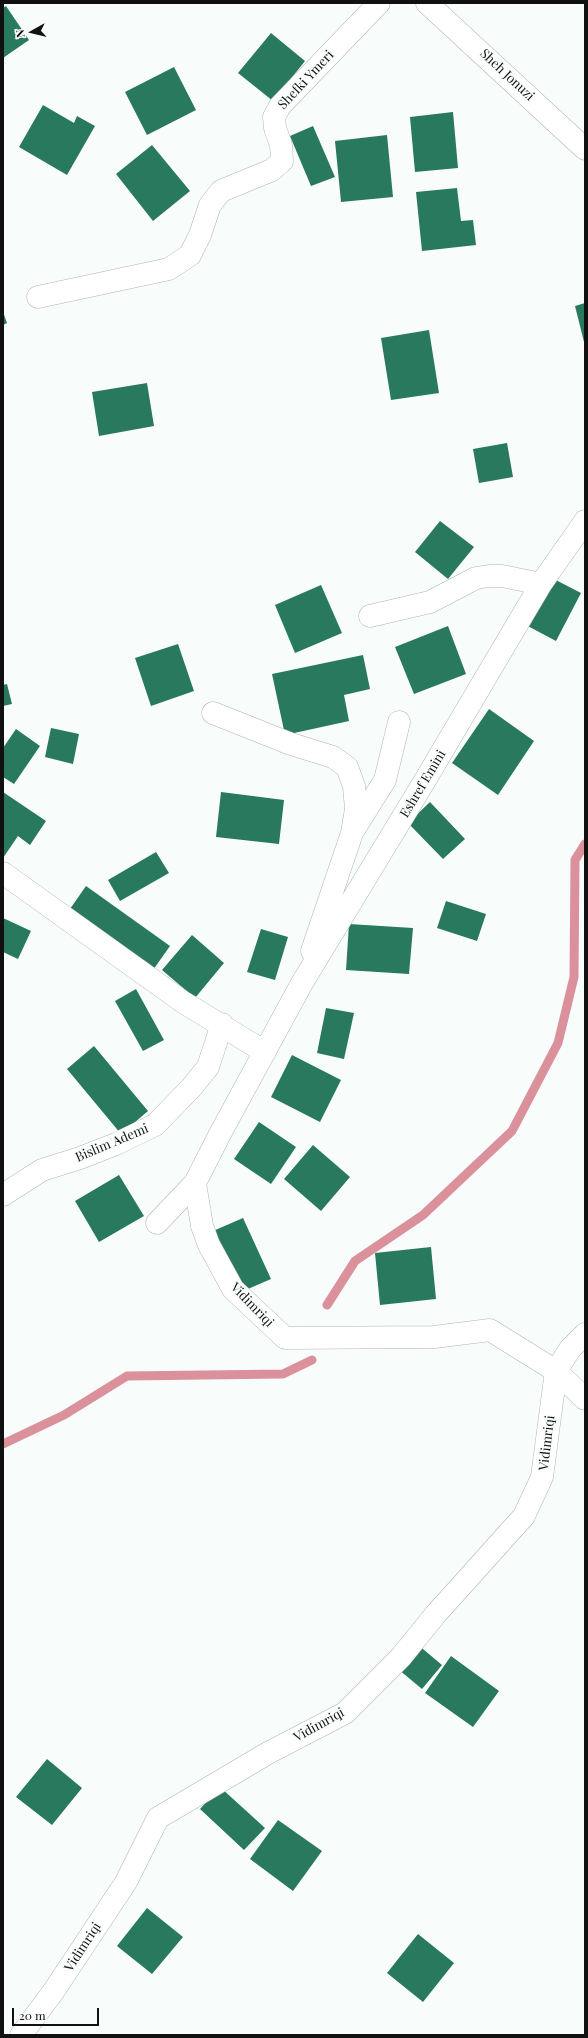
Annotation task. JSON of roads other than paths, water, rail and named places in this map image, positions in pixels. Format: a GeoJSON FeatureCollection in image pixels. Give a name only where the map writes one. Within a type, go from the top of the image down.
{"type":"FeatureCollection","features":[{"type":"Feature","properties":{"kind":"street","name":"Shefki Ymeri"},"geometry":{"type":"LineString","coordinates":[[38,297],[169,269],[190,255],[200,235],[210,205],[222,191],[272,170],[282,161],[281,145],[275,128],[274,117],[280,106],[379,3]]}},
{"type":"Feature","properties":{"kind":"street","name":"Sheh Jonuzi"},"geometry":{"type":"LineString","coordinates":[[427,3],[585,149]]}},
{"type":"Feature","properties":{"kind":"street","name":"Eshref Emini"},"geometry":{"type":"LineString","coordinates":[[265,1052],[302,983],[424,782],[541,584],[585,521]]}},
{"type":"Feature","properties":{"kind":"street"},"geometry":{"type":"LineString","coordinates":[[370,616],[430,602],[476,578],[502,576],[541,584]]}},
{"type":"Feature","properties":{"kind":"street","name":"Eshref Emini"},"geometry":{"type":"LineString","coordinates":[[213,713],[291,744],[333,757],[347,767],[354,786],[356,809],[352,833],[302,983]]}},
{"type":"Feature","properties":{"kind":"street","name":"Eshref Emini"},"geometry":{"type":"LineString","coordinates":[[352,833],[385,780],[399,722]]}},
{"type":"Feature","properties":{"kind":"street"},"geometry":{"type":"LineString","coordinates":[[3,873],[183,1002],[222,1024],[265,1052],[195,1183],[157,1222]]}},
{"type":"Feature","properties":{"kind":"street","name":"Bislim Ademi"},"geometry":{"type":"LineString","coordinates":[[3,1195],[42,1170],[102,1150],[155,1124],[191,1088],[208,1067],[222,1024]]}},
{"type":"Feature","properties":{"kind":"street","name":"Vidimriqi"},"geometry":{"type":"LineString","coordinates":[[195,1183],[202,1226],[209,1245],[233,1289],[285,1338],[434,1337],[490,1330],[556,1371],[585,1399]]}},
{"type":"Feature","properties":{"kind":"street","name":"Vidimriqi"},"geometry":{"type":"LineString","coordinates":[[21,2035],[53,1992],[126,1882],[158,1818],[268,1753],[345,1713],[401,1657],[435,1615],[524,1516],[542,1477],[556,1371],[570,1349],[585,1334]]}},
{"type":"Feature","properties":{"kind":"waterway"},"geometry":{"type":"LineString","coordinates":[[327,1305],[355,1261],[423,1215],[512,1131],[558,1043],[574,977],[575,860],[585,844]]}},
{"type":"Feature","properties":{"kind":"waterway"},"geometry":{"type":"LineString","coordinates":[[3,1444],[64,1415],[127,1376],[283,1374],[312,1360]]}}]}
